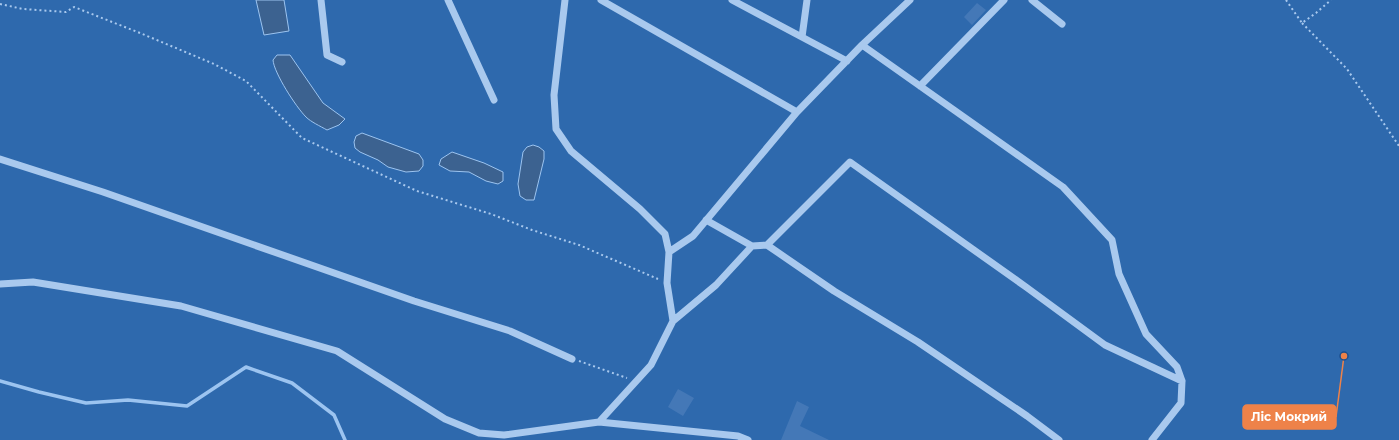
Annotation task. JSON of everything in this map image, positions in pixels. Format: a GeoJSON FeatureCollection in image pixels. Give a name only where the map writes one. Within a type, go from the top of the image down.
{"type":"FeatureCollection","features":[{"type":"Feature","properties":{"kind":"street"},"geometry":{"type":"LineString","coordinates":[[321,0],[327,55],[342,62]]}},
{"type":"Feature","properties":{"kind":"street"},"geometry":{"type":"LineString","coordinates":[[448,0],[494,100]]}},
{"type":"Feature","properties":{"kind":"street"},"geometry":{"type":"LineString","coordinates":[[565,0],[554,95],[556,129],[571,151],[640,209],[665,234],[670,252],[667,283],[673,321]]}},
{"type":"Feature","properties":{"kind":"street"},"geometry":{"type":"LineString","coordinates":[[601,0],[797,112]]}},
{"type":"Feature","properties":{"kind":"street"},"geometry":{"type":"LineString","coordinates":[[732,0],[745,3],[802,37],[847,61]]}},
{"type":"Feature","properties":{"kind":"street"},"geometry":{"type":"LineString","coordinates":[[802,37],[807,0]]}},
{"type":"Feature","properties":{"kind":"street"},"geometry":{"type":"LineString","coordinates":[[670,252],[693,236],[797,112],[862,45],[910,0]]}},
{"type":"Feature","properties":{"kind":"street"},"geometry":{"type":"LineString","coordinates":[[920,86],[1004,0]]}},
{"type":"Feature","properties":{"kind":"street"},"geometry":{"type":"LineString","coordinates":[[1032,0],[1062,24]]}},
{"type":"Feature","properties":{"kind":"street"},"geometry":{"type":"LineString","coordinates":[[862,45],[1062,187],[1112,240],[1119,274],[1146,334],[1176,367],[1182,380],[1181,403],[1152,440]]}},
{"type":"Feature","properties":{"kind":"street"},"geometry":{"type":"LineString","coordinates":[[0,159],[103,192],[414,301],[510,331],[572,359]]}},
{"type":"Feature","properties":{"kind":"street"},"geometry":{"type":"LineString","coordinates":[[767,245],[850,162],[1105,344],[1182,380]]}},
{"type":"Feature","properties":{"kind":"street"},"geometry":{"type":"LineString","coordinates":[[706,220],[752,246],[767,245],[834,291],[918,342],[1027,416],[1059,440]]}},
{"type":"Feature","properties":{"kind":"street"},"geometry":{"type":"LineString","coordinates":[[600,422],[651,365],[673,321],[716,286],[752,246]]}},
{"type":"Feature","properties":{"kind":"street"},"geometry":{"type":"LineString","coordinates":[[0,284],[33,282],[181,306],[337,351],[445,419],[479,433],[505,438],[600,422],[738,436],[748,440]]}},
{"type":"Feature","properties":{"kind":"path"},"geometry":{"type":"LineString","coordinates":[[1286,0],[1302,23],[1347,69],[1399,146]]}},
{"type":"Feature","properties":{"kind":"path"},"geometry":{"type":"LineString","coordinates":[[1302,23],[1331,0]]}},
{"type":"Feature","properties":{"kind":"path"},"geometry":{"type":"LineString","coordinates":[[0,4],[23,9],[66,12],[74,7],[140,33],[214,64],[246,81],[302,138],[417,191],[491,214],[532,230],[579,245],[667,283]]}},
{"type":"Feature","properties":{"kind":"path"},"geometry":{"type":"LineString","coordinates":[[572,359],[637,381]]}},
{"type":"Feature","properties":{"kind":"shaded area"},"geometry":{"type":"Polygon","coordinates":[[[0,0],[1399,0],[1399,440],[0,440],[0,0]]]}},
{"type":"Feature","properties":{"kind":"shaded area"},"geometry":{"type":"Polygon","coordinates":[[[256,0],[284,0],[289,31],[264,35],[256,0]]]}},
{"type":"Feature","properties":{"kind":"shaded area"},"geometry":{"type":"Polygon","coordinates":[[[277,55],[290,55],[323,103],[345,119],[339,125],[327,130],[310,121],[306,117],[291,98],[277,73],[273,60],[277,55]]]}},
{"type":"Feature","properties":{"kind":"shaded area"},"geometry":{"type":"Polygon","coordinates":[[[362,133],[419,154],[423,160],[423,166],[419,171],[406,172],[388,167],[378,160],[360,152],[355,148],[354,142],[356,136],[362,133]]]}},
{"type":"Feature","properties":{"kind":"shaded area"},"geometry":{"type":"Polygon","coordinates":[[[533,145],[544,151],[544,159],[534,200],[526,200],[520,196],[518,184],[523,152],[527,147],[533,145]]]}},
{"type":"Feature","properties":{"kind":"shaded area"},"geometry":{"type":"Polygon","coordinates":[[[452,152],[484,163],[503,172],[503,181],[498,184],[486,181],[469,172],[450,171],[439,165],[441,159],[452,152]]]}},
{"type":"Feature","properties":{"kind":"building"},"geometry":{"type":"Polygon","coordinates":[[[977,3],[986,10],[972,25],[964,17],[977,3]]]}},
{"type":"Feature","properties":{"kind":"building"},"geometry":{"type":"Polygon","coordinates":[[[678,389],[694,398],[683,416],[668,407],[678,389]]]}},
{"type":"Feature","properties":{"kind":"building"},"geometry":{"type":"Polygon","coordinates":[[[797,401],[809,407],[800,426],[829,440],[781,440],[797,401]]]}},
{"type":"Feature","properties":{"kind":"waterway"},"geometry":{"type":"LineString","coordinates":[[0,381],[86,403],[128,400],[187,406],[246,367],[292,383],[334,415],[345,440]]}},
{"type":"Feature","properties":{"kind":"place","name":"Ліс Мокрий"},"geometry":{"type":"Point","coordinates":[1344,356]}}]}
